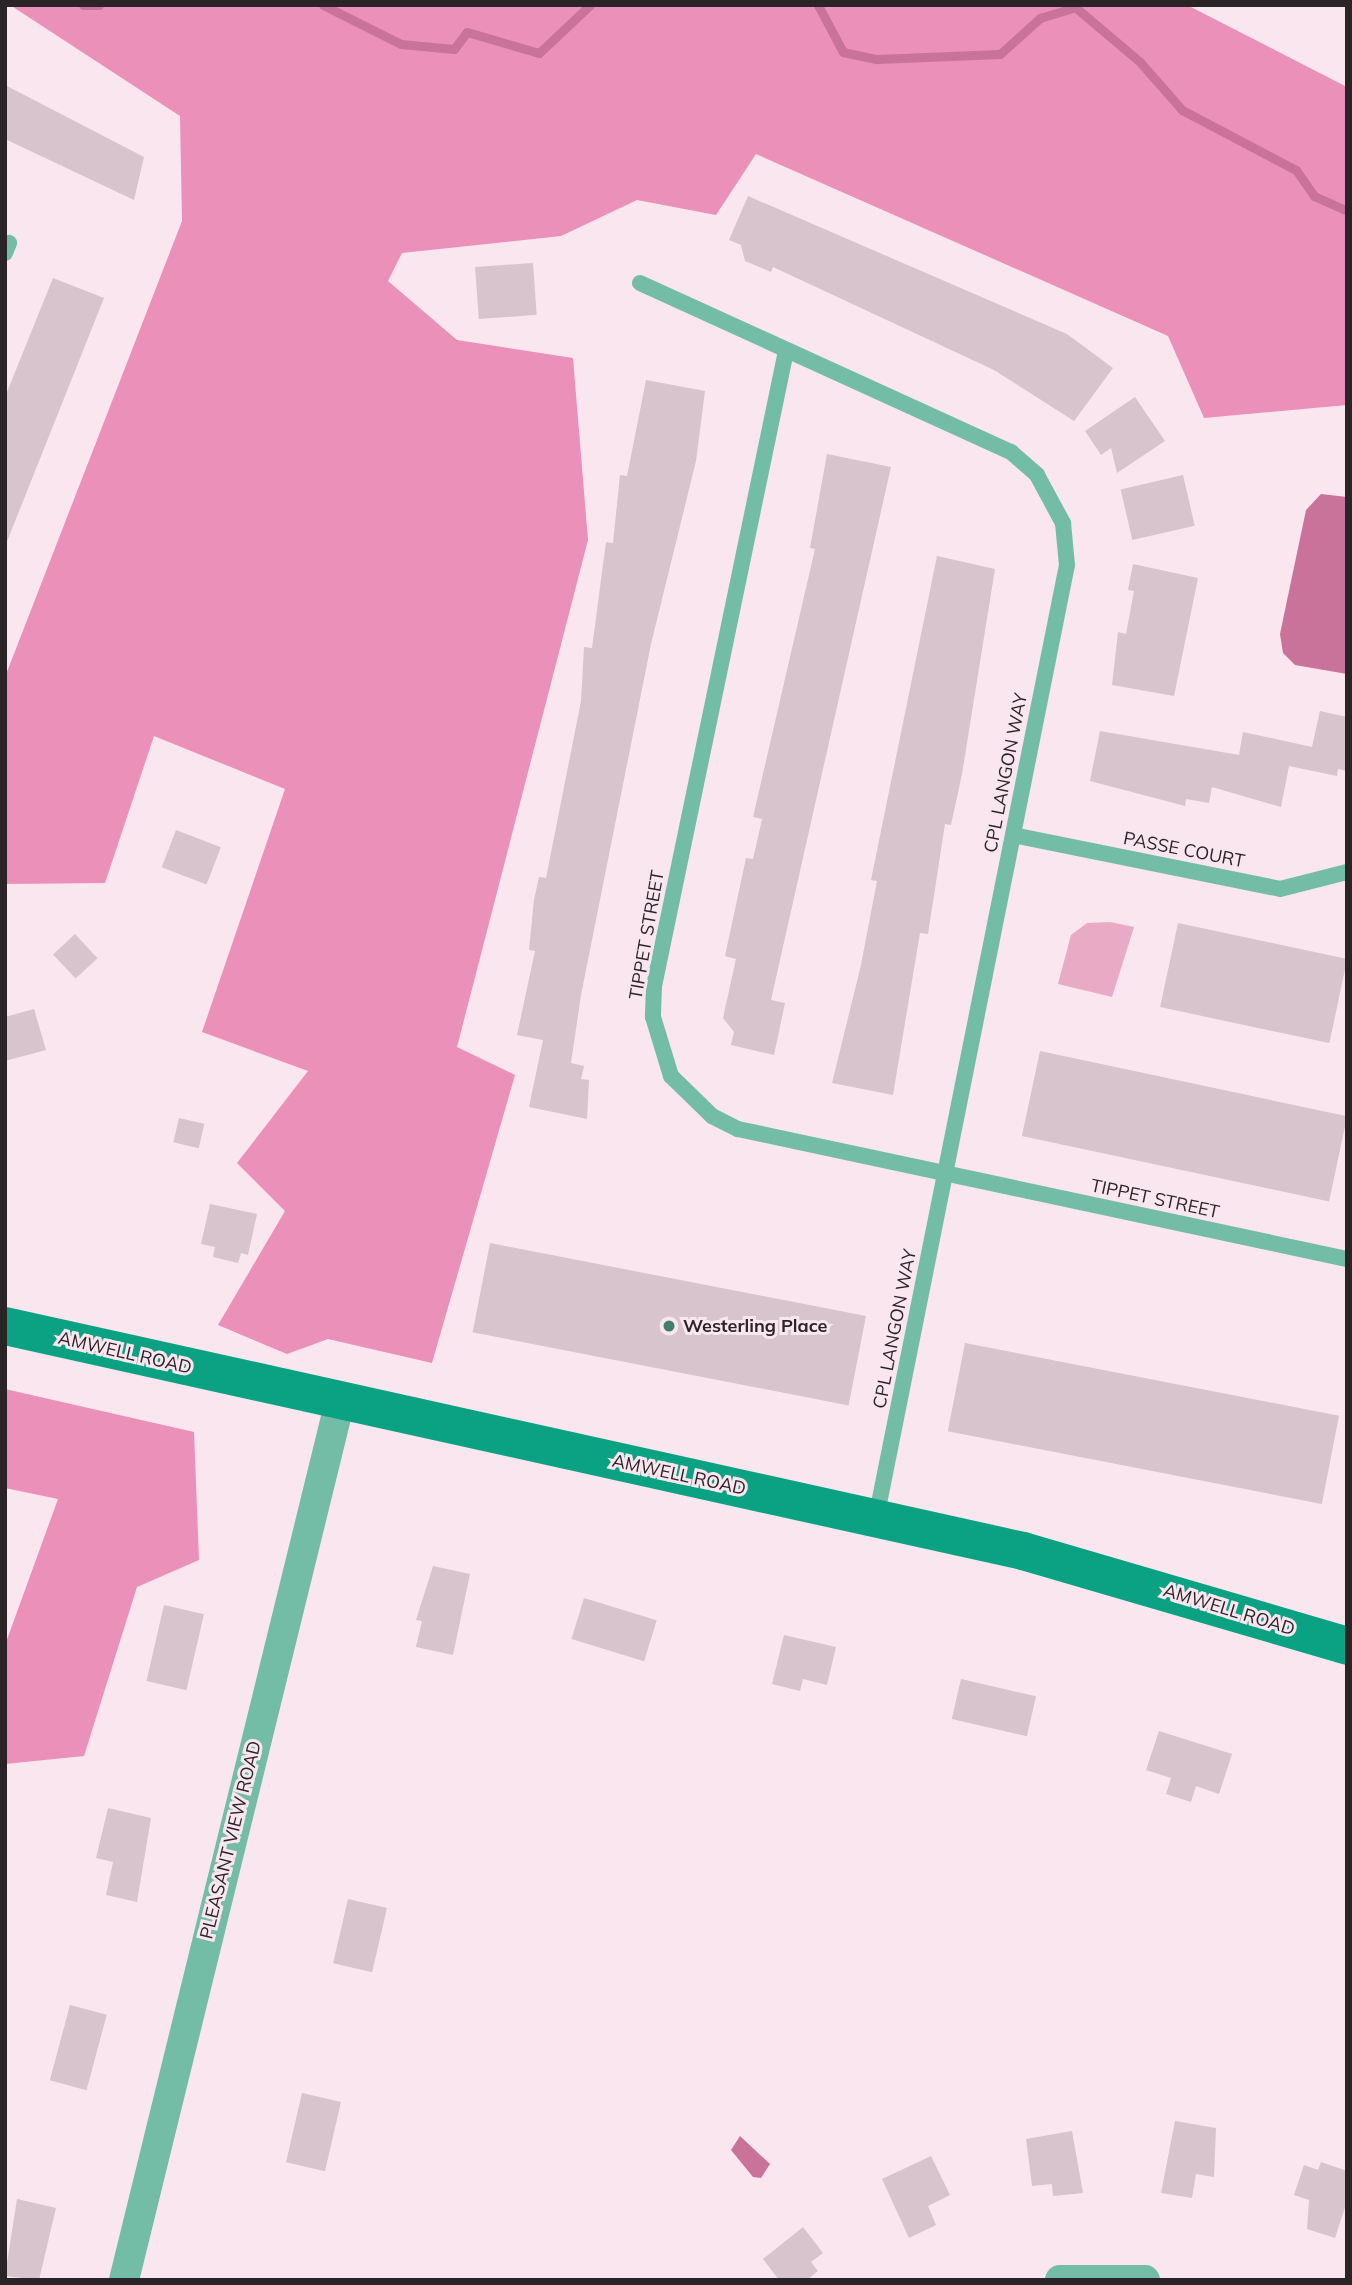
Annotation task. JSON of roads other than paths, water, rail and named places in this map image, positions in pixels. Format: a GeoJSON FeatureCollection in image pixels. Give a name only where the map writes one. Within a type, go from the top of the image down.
{"type":"FeatureCollection","features":[{"type":"Feature","properties":{"kind":"main road","name":"AMWELL ROAD"},"geometry":{"type":"LineString","coordinates":[[5,1326],[876,1518],[1139,1582],[1347,1647]]}},
{"type":"Feature","properties":{"kind":"street","name":"PLEASANT VIEW ROAD"},"geometry":{"type":"LineString","coordinates":[[124,2280],[340,1401]]}},
{"type":"Feature","properties":{"kind":"street"},"geometry":{"type":"LineString","coordinates":[[1060,2280],[1145,2280]]}},
{"type":"Feature","properties":{"kind":"lane","name":"CPL LANGON WAY"},"geometry":{"type":"LineString","coordinates":[[640,283],[1011,452],[1049,494],[1063,523],[1067,565],[876,1518]]}},
{"type":"Feature","properties":{"kind":"lane","name":"TIPPET STREET"},"geometry":{"type":"LineString","coordinates":[[786,351],[653,1017],[671,1076],[712,1116],[738,1129],[1347,1259]]}},
{"type":"Feature","properties":{"kind":"lane","name":"PASSE COURT"},"geometry":{"type":"LineString","coordinates":[[1013,835],[1280,888],[1347,872]]}},
{"type":"Feature","properties":{"kind":"waterway"},"geometry":{"type":"LineString","coordinates":[[83,5],[99,5]]}},
{"type":"Feature","properties":{"kind":"waterway"},"geometry":{"type":"LineString","coordinates":[[323,5],[401,44],[454,49],[467,32],[539,53],[590,5]]}},
{"type":"Feature","properties":{"kind":"waterway"},"geometry":{"type":"LineString","coordinates":[[818,5],[843,52],[877,59],[1000,54],[1040,18],[1075,7],[1140,62],[1182,110],[1296,170],[1314,196],[1347,211]]}},
{"type":"Feature","properties":{"kind":"place","name":"Westerling Place"},"geometry":{"type":"Point","coordinates":[669,1326]}}]}
